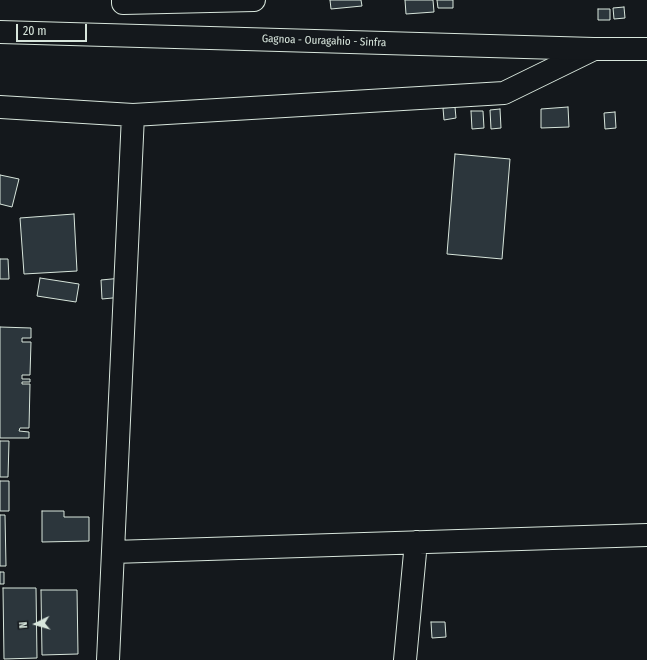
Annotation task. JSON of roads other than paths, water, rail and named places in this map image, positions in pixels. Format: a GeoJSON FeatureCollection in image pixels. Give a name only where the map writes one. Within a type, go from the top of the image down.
{"type":"FeatureCollection","features":[{"type":"Feature","properties":{"kind":"street"},"geometry":{"type":"LineString","coordinates":[[123,0],[123,3],[254,0]]}},
{"type":"Feature","properties":{"kind":"street","name":"Gagnoa - Ouragahio - Sinfra"},"geometry":{"type":"LineString","coordinates":[[0,32],[594,50],[647,49]]}},
{"type":"Feature","properties":{"kind":"street"},"geometry":{"type":"LineString","coordinates":[[0,107],[133,115],[504,93],[594,50]]}},
{"type":"Feature","properties":{"kind":"street"},"geometry":{"type":"LineString","coordinates":[[108,660],[133,115]]}},
{"type":"Feature","properties":{"kind":"street"},"geometry":{"type":"LineString","coordinates":[[113,552],[647,535]]}},
{"type":"Feature","properties":{"kind":"street"},"geometry":{"type":"LineString","coordinates":[[404,660],[416,542]]}}]}
